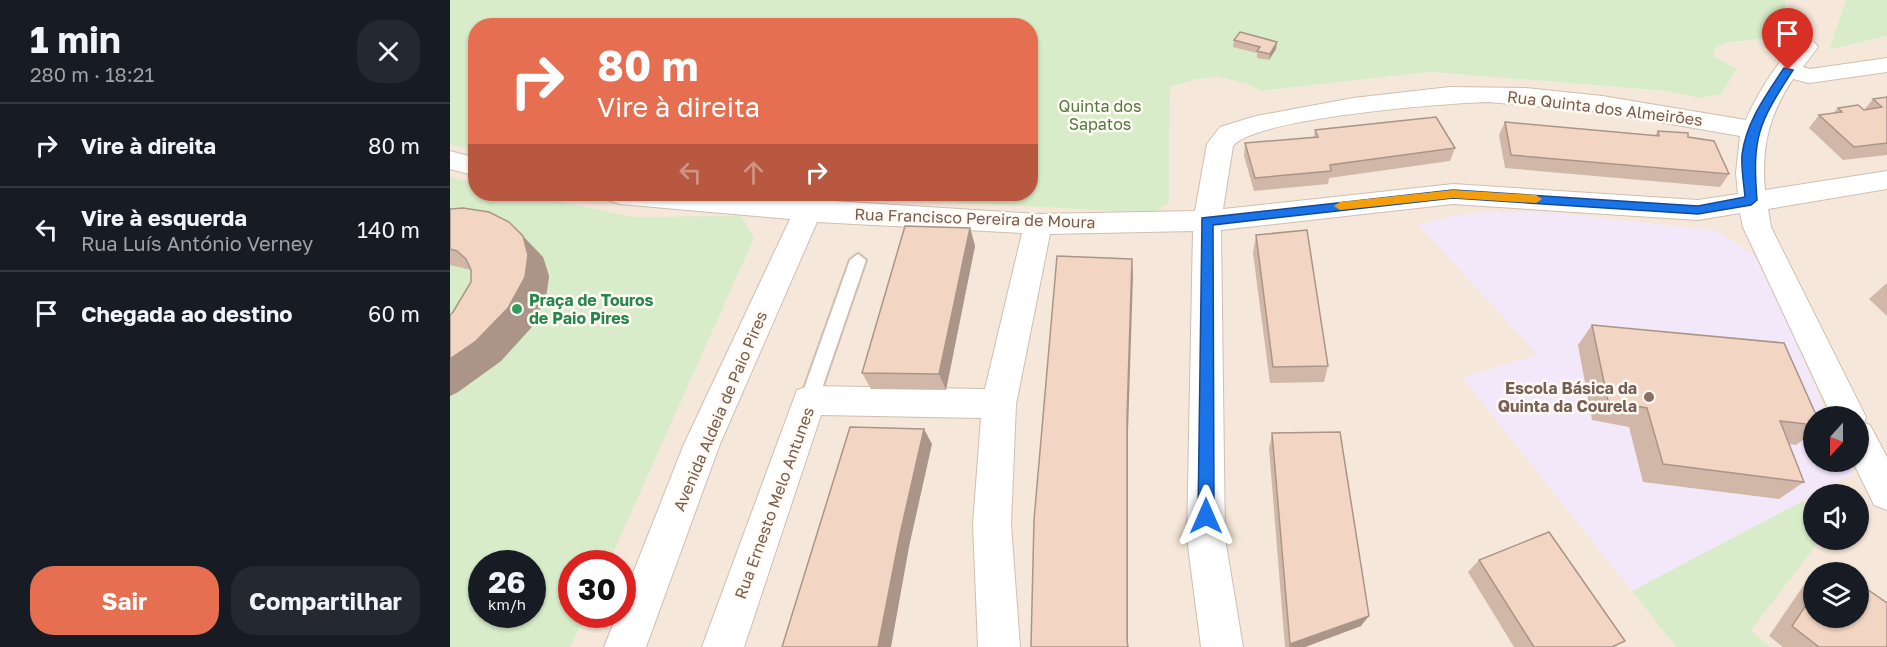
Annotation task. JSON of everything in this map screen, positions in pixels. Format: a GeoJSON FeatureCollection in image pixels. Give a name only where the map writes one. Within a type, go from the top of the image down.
{"type":"FeatureCollection","features":[{"type":"Feature","properties":{"kind":"street"},"geometry":{"type":"LineString","coordinates":[[1806,48],[1768,100],[1753,130],[1748,157],[1751,200],[1757,227],[1844,406]]}},
{"type":"Feature","properties":{"kind":"street"},"geometry":{"type":"LineString","coordinates":[[1788,70],[1809,76],[1887,65]]}},
{"type":"Feature","properties":{"kind":"street","name":"Rua Quinta dos Almeirões"},"geometry":{"type":"LineString","coordinates":[[1222,647],[1206,538],[1207,221],[1218,151],[1229,133],[1256,124],[1377,103],[1448,95],[1535,97],[1753,130]]}},
{"type":"Feature","properties":{"kind":"street"},"geometry":{"type":"LineString","coordinates":[[450,160],[468,165]]}},
{"type":"Feature","properties":{"kind":"street","name":"Rua Francisco Pereira de Moura"},"geometry":{"type":"LineString","coordinates":[[697,201],[808,211],[1038,224],[1207,221],[1453,194],[1698,210],[1887,180]]}},
{"type":"Feature","properties":{"kind":"street","name":"Avenida Aldeia de Paio Pires"},"geometry":{"type":"LineString","coordinates":[[625,647],[702,444],[808,211]]}},
{"type":"Feature","properties":{"kind":"street"},"geometry":{"type":"LineString","coordinates":[[999,647],[992,524],[999,404],[1038,224]]}},
{"type":"Feature","properties":{"kind":"street","name":"Rua Ernesto Melo Antunes"},"geometry":{"type":"LineString","coordinates":[[723,647],[809,400],[999,404]]}},
{"type":"Feature","properties":{"kind":"street"},"geometry":{"type":"LineString","coordinates":[[1869,458],[1887,493]]}},
{"type":"Feature","properties":{"kind":"lane"},"geometry":{"type":"LineString","coordinates":[[809,400],[858,260]]}},
{"type":"Feature","properties":{"kind":"shaded area"},"geometry":{"type":"Polygon","coordinates":[[[1785,0],[1846,0],[1829,50],[1887,36],[1887,647],[450,647],[450,144],[468,150],[468,201],[925,201],[1132,212],[1169,203],[1170,87],[1197,79],[1219,77],[1248,84],[1261,91],[1429,72],[1666,91],[1699,98],[1720,95],[1737,69],[1714,56],[1713,50],[1725,43],[1787,36],[1785,0]]]}},
{"type":"Feature","properties":{"kind":"shaded area","name":"Escola Básica da Quinta da Courela"},"geometry":{"type":"Polygon","coordinates":[[[1479,212],[1545,212],[1715,230],[1754,255],[1772,287],[1823,406],[1803,406],[1803,472],[1852,472],[1853,474],[1834,484],[1803,484],[1803,500],[1632,591],[1462,377],[1538,355],[1419,225],[1452,216],[1479,212]]]}},
{"type":"Feature","properties":{"kind":"green space","name":"Quinta dos Sapatos"},"geometry":{"type":"Polygon","coordinates":[[[450,0],[1785,0],[1787,36],[1725,43],[1713,50],[1714,56],[1737,69],[1720,95],[1699,98],[1666,91],[1429,72],[1261,91],[1248,84],[1219,77],[1197,79],[1170,87],[1169,203],[1157,211],[1132,212],[925,201],[1038,201],[1038,18],[468,18],[468,150],[450,144],[450,0]]]}},
{"type":"Feature","properties":{"kind":"green space"},"geometry":{"type":"Polygon","coordinates":[[[1846,0],[1887,0],[1887,36],[1829,50],[1846,0]]]}},
{"type":"Feature","properties":{"kind":"green space"},"geometry":{"type":"Polygon","coordinates":[[[450,177],[468,181],[468,201],[558,201],[632,217],[741,216],[754,238],[614,550],[558,550],[558,628],[579,628],[570,647],[450,647],[450,177]]]}},
{"type":"Feature","properties":{"kind":"green space"},"geometry":{"type":"Polygon","coordinates":[[[1803,501],[1803,550],[1812,550],[1751,630],[1770,647],[1676,647],[1632,591],[1803,501]]]}},
{"type":"Feature","properties":{"kind":"building"},"geometry":{"type":"Polygon","coordinates":[[[1240,32],[1277,42],[1270,54],[1257,51],[1260,47],[1234,40],[1240,32]]]}},
{"type":"Feature","properties":{"kind":"building"},"geometry":{"type":"Polygon","coordinates":[[[1887,97],[1887,143],[1854,147],[1819,115],[1842,112],[1838,108],[1858,105],[1864,110],[1882,107],[1873,99],[1887,97]]]}},
{"type":"Feature","properties":{"kind":"building"},"geometry":{"type":"Polygon","coordinates":[[[1436,117],[1455,148],[1330,165],[1331,171],[1255,178],[1245,143],[1318,137],[1315,130],[1436,117]]]}},
{"type":"Feature","properties":{"kind":"building"},"geometry":{"type":"Polygon","coordinates":[[[1505,122],[1659,136],[1658,131],[1688,133],[1688,137],[1714,141],[1729,174],[1511,155],[1505,122]]]}},
{"type":"Feature","properties":{"kind":"building"},"geometry":{"type":"Polygon","coordinates":[[[463,208],[489,212],[509,222],[523,236],[528,255],[525,277],[508,308],[476,341],[450,359],[450,315],[471,282],[471,270],[466,259],[457,251],[450,249],[450,209],[463,208]]]}},
{"type":"Feature","properties":{"kind":"building"},"geometry":{"type":"Polygon","coordinates":[[[905,226],[970,228],[939,374],[862,373],[905,226]]]}},
{"type":"Feature","properties":{"kind":"building"},"geometry":{"type":"Polygon","coordinates":[[[1307,230],[1328,366],[1273,367],[1256,235],[1307,230]]]}},
{"type":"Feature","properties":{"kind":"building"},"geometry":{"type":"Polygon","coordinates":[[[1057,256],[1132,259],[1127,417],[1128,647],[1031,647],[1034,520],[1057,256]]]}},
{"type":"Feature","properties":{"kind":"building"},"geometry":{"type":"Polygon","coordinates":[[[1592,325],[1784,343],[1812,406],[1803,406],[1803,424],[1780,421],[1804,482],[1663,464],[1647,408],[1608,401],[1592,325]]]}},
{"type":"Feature","properties":{"kind":"building"},"geometry":{"type":"Polygon","coordinates":[[[850,427],[924,429],[900,534],[878,647],[782,647],[850,427]]]}},
{"type":"Feature","properties":{"kind":"building"},"geometry":{"type":"Polygon","coordinates":[[[1340,432],[1369,616],[1290,644],[1272,433],[1340,432]]]}},
{"type":"Feature","properties":{"kind":"building"},"geometry":{"type":"Polygon","coordinates":[[[1549,532],[1625,641],[1612,647],[1534,647],[1479,560],[1549,532]]]}},
{"type":"Feature","properties":{"kind":"building"},"geometry":{"type":"Polygon","coordinates":[[[1869,591],[1887,603],[1887,647],[1819,647],[1792,626],[1803,610],[1803,628],[1869,628],[1869,591]]]}},
{"type":"Feature","properties":{"kind":"slow traffic"},"geometry":{"type":"LineString","coordinates":[[1340,206],[1453,194],[1536,199]]}},
{"type":"Feature","properties":{"kind":"place","name":"Praça de Touros de Paio Pires"},"geometry":{"type":"Point","coordinates":[517,309]}},
{"type":"Feature","properties":{"kind":"place","name":"Escola Básica da Quinta da Courela"},"geometry":{"type":"Point","coordinates":[1649,397]}},
{"type":"Feature","properties":{"kind":"route"},"geometry":{"type":"LineString","coordinates":[[1206,516],[1207,221],[1453,194],[1650,205],[1698,210],[1751,200],[1748,157],[1753,130],[1768,100],[1788,70]]}}]}
